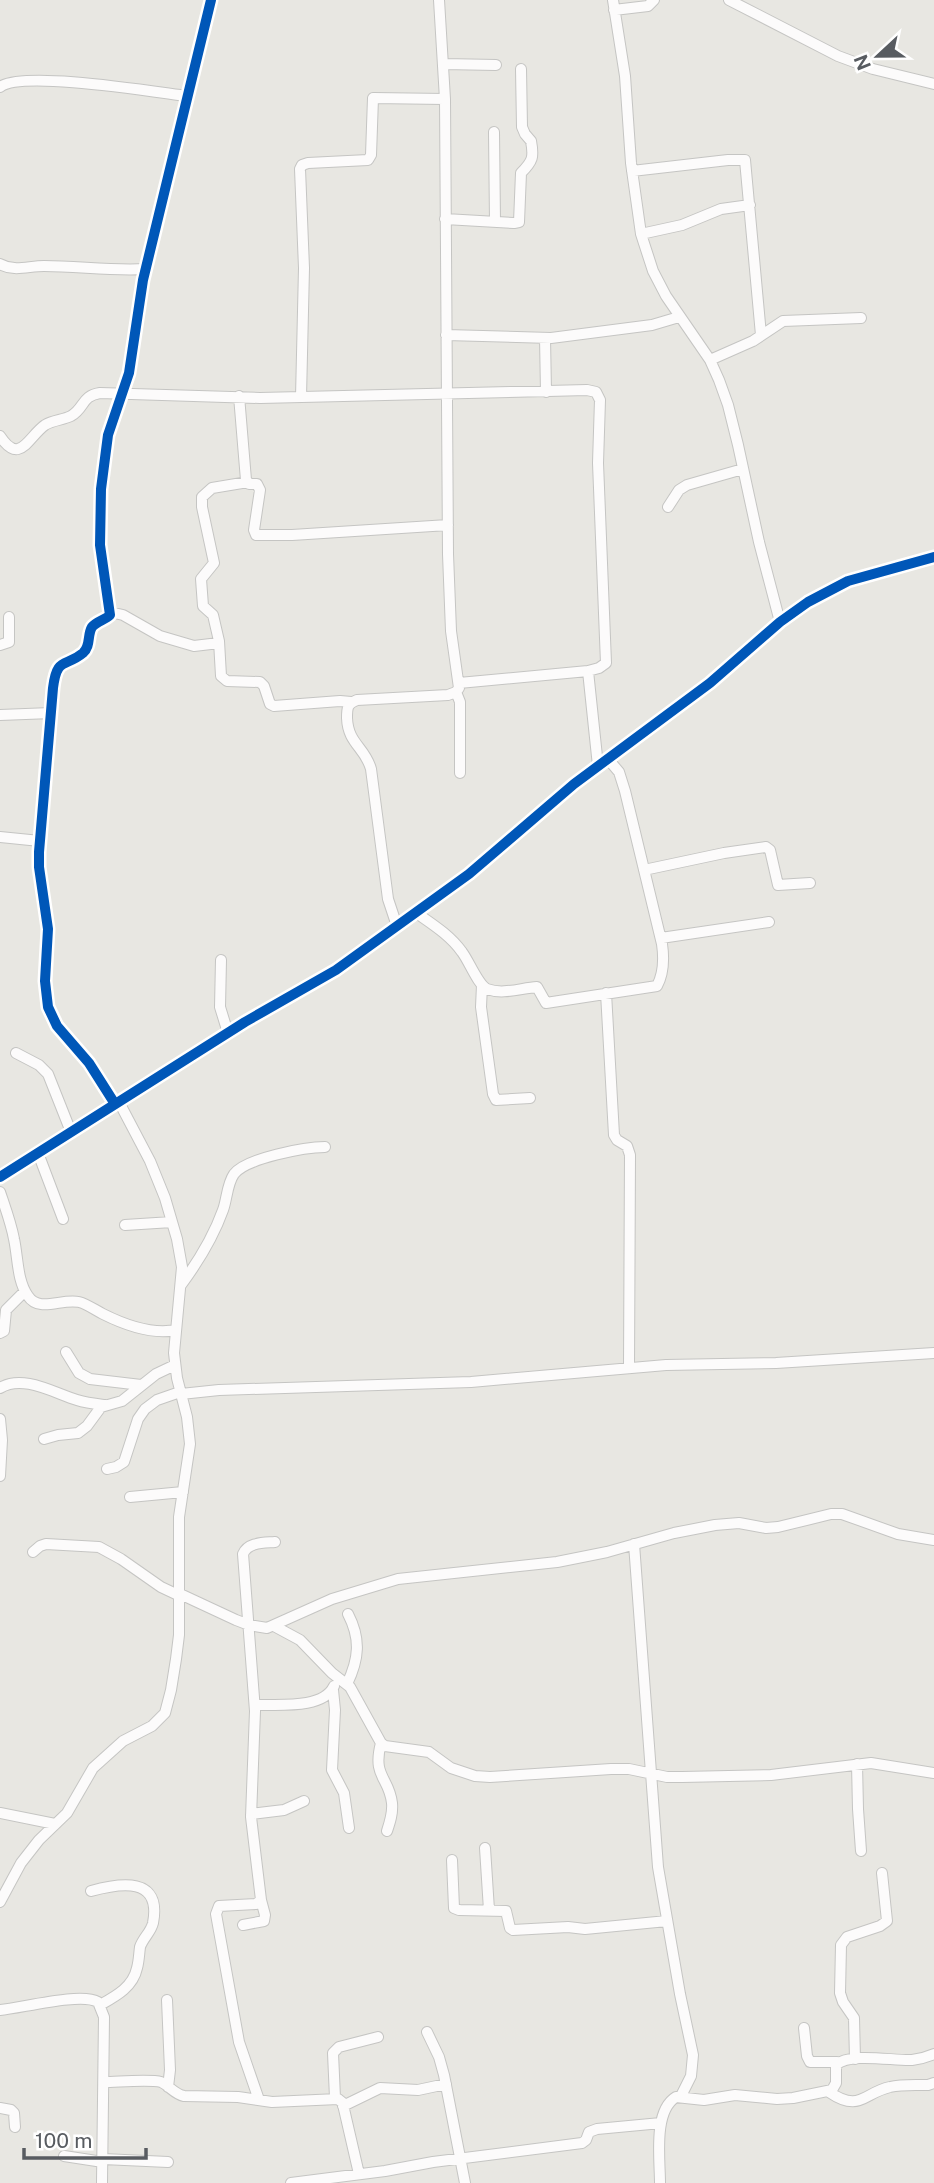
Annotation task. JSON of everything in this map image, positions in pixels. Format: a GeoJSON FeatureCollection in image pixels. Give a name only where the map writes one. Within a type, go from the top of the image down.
{"type":"FeatureCollection","features":[{"type":"Feature","properties":{"kind":"street"},"geometry":{"type":"LineString","coordinates":[[0,1902],[31,1849],[74,1805],[93,1768],[123,1741],[152,1726],[165,1713],[179,1635],[177,1546],[190,1444],[175,1365],[181,1285],[180,1254],[165,1198],[150,1161],[117,1103],[89,1063],[57,1026],[48,1007],[45,981],[48,929],[39,867],[57,670],[87,648],[90,630],[95,624],[108,618],[110,611],[100,545],[107,436],[131,364],[145,269],[211,0]]}},
{"type":"Feature","properties":{"kind":"street"},"geometry":{"type":"LineString","coordinates":[[439,0],[445,99],[448,525],[451,631],[460,702],[460,773]]}},
{"type":"Feature","properties":{"kind":"street"},"geometry":{"type":"LineString","coordinates":[[654,0],[648,6],[614,5],[625,76],[632,171],[641,234],[653,271],[679,317],[710,360],[728,405],[780,622]]}},
{"type":"Feature","properties":{"kind":"street"},"geometry":{"type":"LineString","coordinates":[[729,0],[834,54],[873,69],[934,84]]}},
{"type":"Feature","properties":{"kind":"street"},"geometry":{"type":"LineString","coordinates":[[444,64],[496,65]]}},
{"type":"Feature","properties":{"kind":"street"},"geometry":{"type":"LineString","coordinates":[[445,219],[519,222],[522,173],[532,160],[531,141],[522,127],[522,69]]}},
{"type":"Feature","properties":{"kind":"street"},"geometry":{"type":"LineString","coordinates":[[0,87],[12,81],[81,83],[187,96]]}},
{"type":"Feature","properties":{"kind":"street"},"geometry":{"type":"LineString","coordinates":[[301,397],[303,268],[300,169],[308,163],[368,160],[371,155],[373,99],[445,99]]}},
{"type":"Feature","properties":{"kind":"street"},"geometry":{"type":"LineString","coordinates":[[494,132],[495,222]]}},
{"type":"Feature","properties":{"kind":"street"},"geometry":{"type":"LineString","coordinates":[[632,171],[743,159],[747,166],[761,335]]}},
{"type":"Feature","properties":{"kind":"street"},"geometry":{"type":"LineString","coordinates":[[641,234],[681,225],[720,209],[750,205]]}},
{"type":"Feature","properties":{"kind":"street"},"geometry":{"type":"LineString","coordinates":[[0,264],[13,269],[43,266],[145,269]]}},
{"type":"Feature","properties":{"kind":"street"},"geometry":{"type":"LineString","coordinates":[[446,335],[545,338],[639,328],[679,317]]}},
{"type":"Feature","properties":{"kind":"street"},"geometry":{"type":"LineString","coordinates":[[710,360],[738,349],[783,321],[861,318]]}},
{"type":"Feature","properties":{"kind":"street"},"geometry":{"type":"LineString","coordinates":[[545,338],[546,392]]}},
{"type":"Feature","properties":{"kind":"street"},"geometry":{"type":"LineString","coordinates":[[0,436],[4,449],[26,445],[43,427],[74,414],[88,397],[100,393],[301,397],[593,391],[598,394],[598,463],[607,660],[603,666],[588,671],[458,687],[448,695],[271,705],[260,682],[227,681],[220,673],[214,615],[203,606],[200,586],[202,576],[214,563],[202,497],[212,488],[248,482],[257,484],[260,489],[254,530],[257,535],[448,525]]}},
{"type":"Feature","properties":{"kind":"street"},"geometry":{"type":"LineString","coordinates":[[239,396],[248,482]]}},
{"type":"Feature","properties":{"kind":"street"},"geometry":{"type":"LineString","coordinates":[[668,508],[679,491],[687,485],[743,469]]}},
{"type":"Feature","properties":{"kind":"street"},"geometry":{"type":"LineString","coordinates":[[0,1177],[228,1033],[336,970],[469,874],[574,784],[710,683],[780,622],[819,595],[848,581],[934,557]]}},
{"type":"Feature","properties":{"kind":"street"},"geometry":{"type":"LineString","coordinates":[[110,611],[123,615],[160,636],[194,646],[219,643]]}},
{"type":"Feature","properties":{"kind":"street"},"geometry":{"type":"LineString","coordinates":[[0,645],[9,642],[9,617]]}},
{"type":"Feature","properties":{"kind":"street"},"geometry":{"type":"LineString","coordinates":[[588,671],[598,766]]}},
{"type":"Feature","properties":{"kind":"street"},"geometry":{"type":"LineString","coordinates":[[351,702],[347,708],[348,730],[369,762],[388,899],[397,926]]}},
{"type":"Feature","properties":{"kind":"street"},"geometry":{"type":"LineString","coordinates":[[0,715],[51,713]]}},
{"type":"Feature","properties":{"kind":"street"},"geometry":{"type":"LineString","coordinates":[[415,912],[453,940],[482,985],[488,989],[499,991],[537,988],[546,1003],[657,986],[664,962],[661,938],[621,779],[608,759]]}},
{"type":"Feature","properties":{"kind":"street"},"geometry":{"type":"LineString","coordinates":[[0,837],[40,841]]}},
{"type":"Feature","properties":{"kind":"street"},"geometry":{"type":"LineString","coordinates":[[644,870],[766,847],[770,850],[778,885],[810,883]]}},
{"type":"Feature","properties":{"kind":"street"},"geometry":{"type":"LineString","coordinates":[[661,938],[769,922]]}},
{"type":"Feature","properties":{"kind":"street"},"geometry":{"type":"LineString","coordinates":[[221,960],[220,1007],[228,1033]]}},
{"type":"Feature","properties":{"kind":"street"},"geometry":{"type":"LineString","coordinates":[[482,985],[481,1007],[486,1056],[494,1097],[501,1100],[530,1098]]}},
{"type":"Feature","properties":{"kind":"street"},"geometry":{"type":"LineString","coordinates":[[606,993],[614,1135],[627,1146],[630,1155],[629,1368]]}},
{"type":"Feature","properties":{"kind":"street"},"geometry":{"type":"LineString","coordinates":[[16,1053],[39,1065],[48,1074],[71,1132]]}},
{"type":"Feature","properties":{"kind":"street"},"geometry":{"type":"LineString","coordinates":[[181,1285],[201,1257],[211,1237],[236,1172],[250,1164],[287,1152],[326,1147]]}},
{"type":"Feature","properties":{"kind":"street"},"geometry":{"type":"LineString","coordinates":[[38,1153],[63,1219]]}},
{"type":"Feature","properties":{"kind":"street"},"geometry":{"type":"LineString","coordinates":[[0,1192],[12,1227],[24,1291],[29,1298],[38,1304],[78,1301],[112,1318],[150,1331],[176,1330]]}},
{"type":"Feature","properties":{"kind":"street"},"geometry":{"type":"LineString","coordinates":[[125,1225],[172,1222]]}},
{"type":"Feature","properties":{"kind":"street"},"geometry":{"type":"LineString","coordinates":[[0,1333],[5,1331],[6,1310],[24,1291]]}},
{"type":"Feature","properties":{"kind":"street"},"geometry":{"type":"LineString","coordinates":[[66,1352],[83,1377],[141,1385]]}},
{"type":"Feature","properties":{"kind":"street"},"geometry":{"type":"LineString","coordinates":[[107,1469],[124,1462],[138,1419],[145,1409],[157,1399],[180,1393],[471,1382],[694,1363],[776,1363],[934,1353]]}},
{"type":"Feature","properties":{"kind":"street"},"geometry":{"type":"LineString","coordinates":[[0,1388],[19,1382],[81,1401],[105,1405],[122,1401],[156,1374],[175,1365]]}},
{"type":"Feature","properties":{"kind":"street"},"geometry":{"type":"LineString","coordinates":[[44,1439],[78,1433],[105,1405]]}},
{"type":"Feature","properties":{"kind":"street"},"geometry":{"type":"LineString","coordinates":[[0,1419],[0,1476]]}},
{"type":"Feature","properties":{"kind":"street"},"geometry":{"type":"LineString","coordinates":[[130,1497],[183,1492]]}},
{"type":"Feature","properties":{"kind":"street"},"geometry":{"type":"LineString","coordinates":[[33,1552],[46,1544],[99,1547],[108,1550],[161,1587],[261,1628],[274,1626],[332,1599],[398,1579],[558,1562],[715,1525],[738,1523],[766,1528],[778,1527],[836,1514],[879,1529],[934,1540]]}},
{"type":"Feature","properties":{"kind":"street"},"geometry":{"type":"LineString","coordinates":[[243,1924],[264,1920],[265,1915],[251,1814],[254,1705],[243,1551],[250,1546],[275,1542]]}},
{"type":"Feature","properties":{"kind":"street"},"geometry":{"type":"LineString","coordinates":[[634,1544],[659,1867],[693,2055],[691,2076],[681,2096]]}},
{"type":"Feature","properties":{"kind":"street"},"geometry":{"type":"LineString","coordinates":[[347,1684],[354,1667],[358,1640],[348,1614]]}},
{"type":"Feature","properties":{"kind":"street"},"geometry":{"type":"LineString","coordinates":[[274,1626],[300,1640],[347,1684],[381,1743],[390,1748],[429,1752],[451,1768],[482,1777],[611,1769],[682,1777],[771,1775],[871,1763],[934,1773]]}},
{"type":"Feature","properties":{"kind":"street"},"geometry":{"type":"LineString","coordinates":[[337,1677],[333,1690],[335,1710],[332,1770],[344,1793],[349,1828]]}},
{"type":"Feature","properties":{"kind":"street"},"geometry":{"type":"LineString","coordinates":[[254,1705],[306,1703],[324,1698],[333,1690]]}},
{"type":"Feature","properties":{"kind":"street"},"geometry":{"type":"LineString","coordinates":[[381,1743],[378,1768],[392,1801],[387,1831]]}},
{"type":"Feature","properties":{"kind":"street"},"geometry":{"type":"LineString","coordinates":[[857,1764],[861,1851]]}},
{"type":"Feature","properties":{"kind":"street"},"geometry":{"type":"LineString","coordinates":[[251,1814],[284,1810],[304,1801]]}},
{"type":"Feature","properties":{"kind":"street"},"geometry":{"type":"LineString","coordinates":[[0,1813],[55,1824]]}},
{"type":"Feature","properties":{"kind":"street"},"geometry":{"type":"LineString","coordinates":[[485,1847],[489,1910]]}},
{"type":"Feature","properties":{"kind":"street"},"geometry":{"type":"LineString","coordinates":[[452,1860],[453,1907],[459,1910],[508,1912],[509,1927],[513,1930],[568,1927],[584,1929],[667,1921]]}},
{"type":"Feature","properties":{"kind":"street"},"geometry":{"type":"LineString","coordinates":[[855,2059],[854,2018],[840,1993],[842,1945],[847,1937],[887,1921],[882,1872]]}},
{"type":"Feature","properties":{"kind":"street"},"geometry":{"type":"LineString","coordinates":[[91,1891],[113,1885],[133,1885],[150,1896],[153,1917],[150,1931],[140,1947],[132,1980],[115,1997],[100,2005]]}},
{"type":"Feature","properties":{"kind":"street"},"geometry":{"type":"LineString","coordinates":[[259,2100],[239,2042],[216,1914],[219,1906],[256,1904],[261,1900]]}},
{"type":"Feature","properties":{"kind":"street"},"geometry":{"type":"LineString","coordinates":[[0,2010],[87,1998],[94,1999],[100,2005],[104,2017],[102,2183]]}},
{"type":"Feature","properties":{"kind":"street"},"geometry":{"type":"LineString","coordinates":[[167,2000],[170,2070],[168,2087]]}},
{"type":"Feature","properties":{"kind":"street"},"geometry":{"type":"LineString","coordinates":[[804,2028],[810,2062],[855,2059],[914,2060],[934,2054]]}},
{"type":"Feature","properties":{"kind":"street"},"geometry":{"type":"LineString","coordinates":[[427,2032],[439,2057],[446,2084],[465,2183]]}},
{"type":"Feature","properties":{"kind":"street"},"geometry":{"type":"LineString","coordinates":[[359,2174],[339,2102],[333,2053],[339,2047],[378,2036]]}},
{"type":"Feature","properties":{"kind":"street"},"geometry":{"type":"LineString","coordinates":[[660,2183],[661,2123],[672,2100],[681,2096],[698,2100],[735,2095],[777,2099],[829,2092],[836,2083],[837,2062]]}},
{"type":"Feature","properties":{"kind":"street"},"geometry":{"type":"LineString","coordinates":[[104,2082],[156,2081],[177,2095],[238,2097],[272,2102],[339,2102],[380,2088],[418,2090],[446,2084]]}},
{"type":"Feature","properties":{"kind":"street"},"geometry":{"type":"LineString","coordinates":[[829,2092],[844,2101],[850,2101],[863,2099],[890,2087],[934,2083]]}},
{"type":"Feature","properties":{"kind":"street"},"geometry":{"type":"LineString","coordinates":[[0,2108],[14,2113],[15,2127]]}},
{"type":"Feature","properties":{"kind":"street"},"geometry":{"type":"LineString","coordinates":[[291,2183],[582,2143],[592,2130],[661,2123]]}},
{"type":"Feature","properties":{"kind":"street"},"geometry":{"type":"LineString","coordinates":[[64,2156],[168,2162]]}},
{"type":"Feature","properties":{"kind":"cycle path"},"geometry":{"type":"LineString","coordinates":[[115,1104],[89,1063],[57,1026],[48,1007],[45,981],[48,929],[39,852],[53,688],[60,667],[83,653],[92,627],[110,615],[100,545],[101,489],[108,435],[129,373],[143,280],[211,0]]}},
{"type":"Feature","properties":{"kind":"cycle path"},"geometry":{"type":"LineString","coordinates":[[0,1177],[245,1022],[336,970],[469,874],[574,784],[710,683],[780,622],[808,602],[848,581],[934,557]]}}]}
